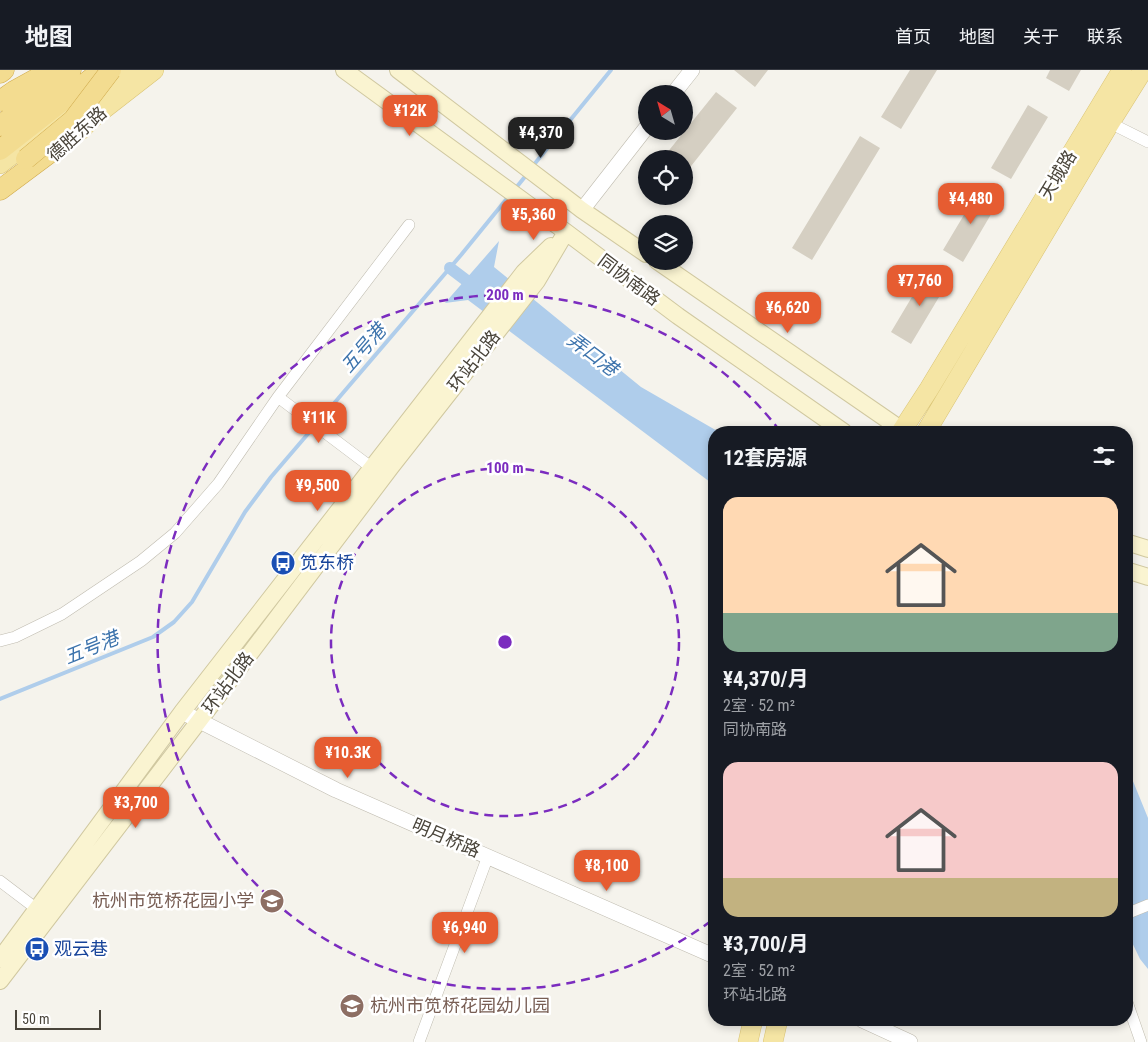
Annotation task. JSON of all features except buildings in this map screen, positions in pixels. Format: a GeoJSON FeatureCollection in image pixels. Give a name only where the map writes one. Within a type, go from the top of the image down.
{"type":"FeatureCollection","features":[{"type":"Feature","properties":{"kind":"highway"},"geometry":{"type":"LineString","coordinates":[[0,101],[52,70]]}},
{"type":"Feature","properties":{"kind":"highway"},"geometry":{"type":"LineString","coordinates":[[0,126],[71,70]]}},
{"type":"Feature","properties":{"kind":"highway"},"geometry":{"type":"LineString","coordinates":[[0,150],[102,70]]}},
{"type":"Feature","properties":{"kind":"highway"},"geometry":{"type":"LineString","coordinates":[[0,179],[73,120],[111,70]]}},
{"type":"Feature","properties":{"kind":"highway"},"geometry":{"type":"LineString","coordinates":[[0,190],[55,149],[91,119]]}},
{"type":"Feature","properties":{"kind":"main road"},"geometry":{"type":"LineString","coordinates":[[0,111],[52,70]]}},
{"type":"Feature","properties":{"kind":"main road","name":"德胜东路"},"geometry":{"type":"LineString","coordinates":[[0,164],[63,115],[130,70]]}},
{"type":"Feature","properties":{"kind":"main road","name":"德胜东路"},"geometry":{"type":"LineString","coordinates":[[0,198],[72,141],[91,119],[154,70]]}},
{"type":"Feature","properties":{"kind":"main road","name":"同协南路"},"geometry":{"type":"LineString","coordinates":[[344,70],[678,316],[835,426]]}},
{"type":"Feature","properties":{"kind":"main road","name":"同协南路"},"geometry":{"type":"LineString","coordinates":[[398,70],[582,210],[638,248]]}},
{"type":"Feature","properties":{"kind":"main road","name":"天城路"},"geometry":{"type":"LineString","coordinates":[[929,426],[1103,118],[1122,70]]}},
{"type":"Feature","properties":{"kind":"main road","name":"天城路"},"geometry":{"type":"LineString","coordinates":[[906,426],[1103,118],[1143,70]]}},
{"type":"Feature","properties":{"kind":"main road","name":"环站北路"},"geometry":{"type":"LineString","coordinates":[[0,981],[42,914],[182,712],[372,468],[485,335],[566,232]]}},
{"type":"Feature","properties":{"kind":"main road","name":"同协南路"},"geometry":{"type":"LineString","coordinates":[[670,270],[893,426]]}},
{"type":"Feature","properties":{"kind":"main road","name":"环站北路"},"geometry":{"type":"LineString","coordinates":[[0,959],[42,914],[199,721],[372,468]]}},
{"type":"Feature","properties":{"kind":"main road"},"geometry":{"type":"LineString","coordinates":[[1133,544],[1148,549]]}},
{"type":"Feature","properties":{"kind":"main road"},"geometry":{"type":"LineString","coordinates":[[1133,572],[1148,577]]}},
{"type":"Feature","properties":{"kind":"main road"},"geometry":{"type":"LineString","coordinates":[[748,1042],[752,1026]]}},
{"type":"Feature","properties":{"kind":"main road"},"geometry":{"type":"LineString","coordinates":[[773,1042],[777,1026]]}},
{"type":"Feature","properties":{"kind":"street"},"geometry":{"type":"LineString","coordinates":[[680,85],[692,70]]}},
{"type":"Feature","properties":{"kind":"street"},"geometry":{"type":"LineString","coordinates":[[1103,118],[1148,142]]}},
{"type":"Feature","properties":{"kind":"street"},"geometry":{"type":"LineString","coordinates":[[582,210],[638,138]]}},
{"type":"Feature","properties":{"kind":"street"},"geometry":{"type":"LineString","coordinates":[[0,641],[14,637],[62,614],[141,561],[175,533],[218,484],[278,397],[408,225]]}},
{"type":"Feature","properties":{"kind":"street"},"geometry":{"type":"LineString","coordinates":[[278,397],[372,468]]}},
{"type":"Feature","properties":{"kind":"street","name":"明月桥路"},"geometry":{"type":"LineString","coordinates":[[182,712],[336,790],[708,953]]}},
{"type":"Feature","properties":{"kind":"street"},"geometry":{"type":"LineString","coordinates":[[419,1042],[488,856]]}},
{"type":"Feature","properties":{"kind":"street"},"geometry":{"type":"LineString","coordinates":[[0,881],[42,914]]}},
{"type":"Feature","properties":{"kind":"street"},"geometry":{"type":"LineString","coordinates":[[1133,911],[1148,905]]}},
{"type":"Feature","properties":{"kind":"street"},"geometry":{"type":"LineString","coordinates":[[1133,1019],[1141,1042]]}},
{"type":"Feature","properties":{"kind":"street"},"geometry":{"type":"LineString","coordinates":[[875,1026],[910,1042]]}},
{"type":"Feature","properties":{"kind":"water"},"geometry":{"type":"Polygon","coordinates":[[[499,241],[494,267],[641,387],[709,426],[708,480],[468,300],[445,303],[499,241]]]}},
{"type":"Feature","properties":{"kind":"water"},"geometry":{"type":"Polygon","coordinates":[[[1133,781],[1148,818],[1148,969],[1140,959],[1133,944],[1133,781]]]}},
{"type":"Feature","properties":{"kind":"waterway","name":"五号港"},"geometry":{"type":"LineString","coordinates":[[532,167],[611,70]]}},
{"type":"Feature","properties":{"kind":"waterway","name":"五号港"},"geometry":{"type":"LineString","coordinates":[[515,189],[528,173]]}},
{"type":"Feature","properties":{"kind":"waterway","name":"五号港"},"geometry":{"type":"LineString","coordinates":[[0,699],[153,637],[174,622],[192,602],[245,512],[271,477],[461,255],[509,196]]}},
{"type":"Feature","properties":{"kind":"waterway","name":"弄口港"},"geometry":{"type":"LineString","coordinates":[[450,268],[479,290]]}},
{"type":"Feature","properties":{"kind":"place","name":"笕东桥"},"geometry":{"type":"Point","coordinates":[283,563]}},
{"type":"Feature","properties":{"kind":"place","name":"杭州市笕桥花园小学"},"geometry":{"type":"Point","coordinates":[272,901]}},
{"type":"Feature","properties":{"kind":"place","name":"观云巷"},"geometry":{"type":"Point","coordinates":[37,949]}},
{"type":"Feature","properties":{"kind":"place","name":"杭州市笕桥花园幼儿园"},"geometry":{"type":"Point","coordinates":[352,1006]}}]}
